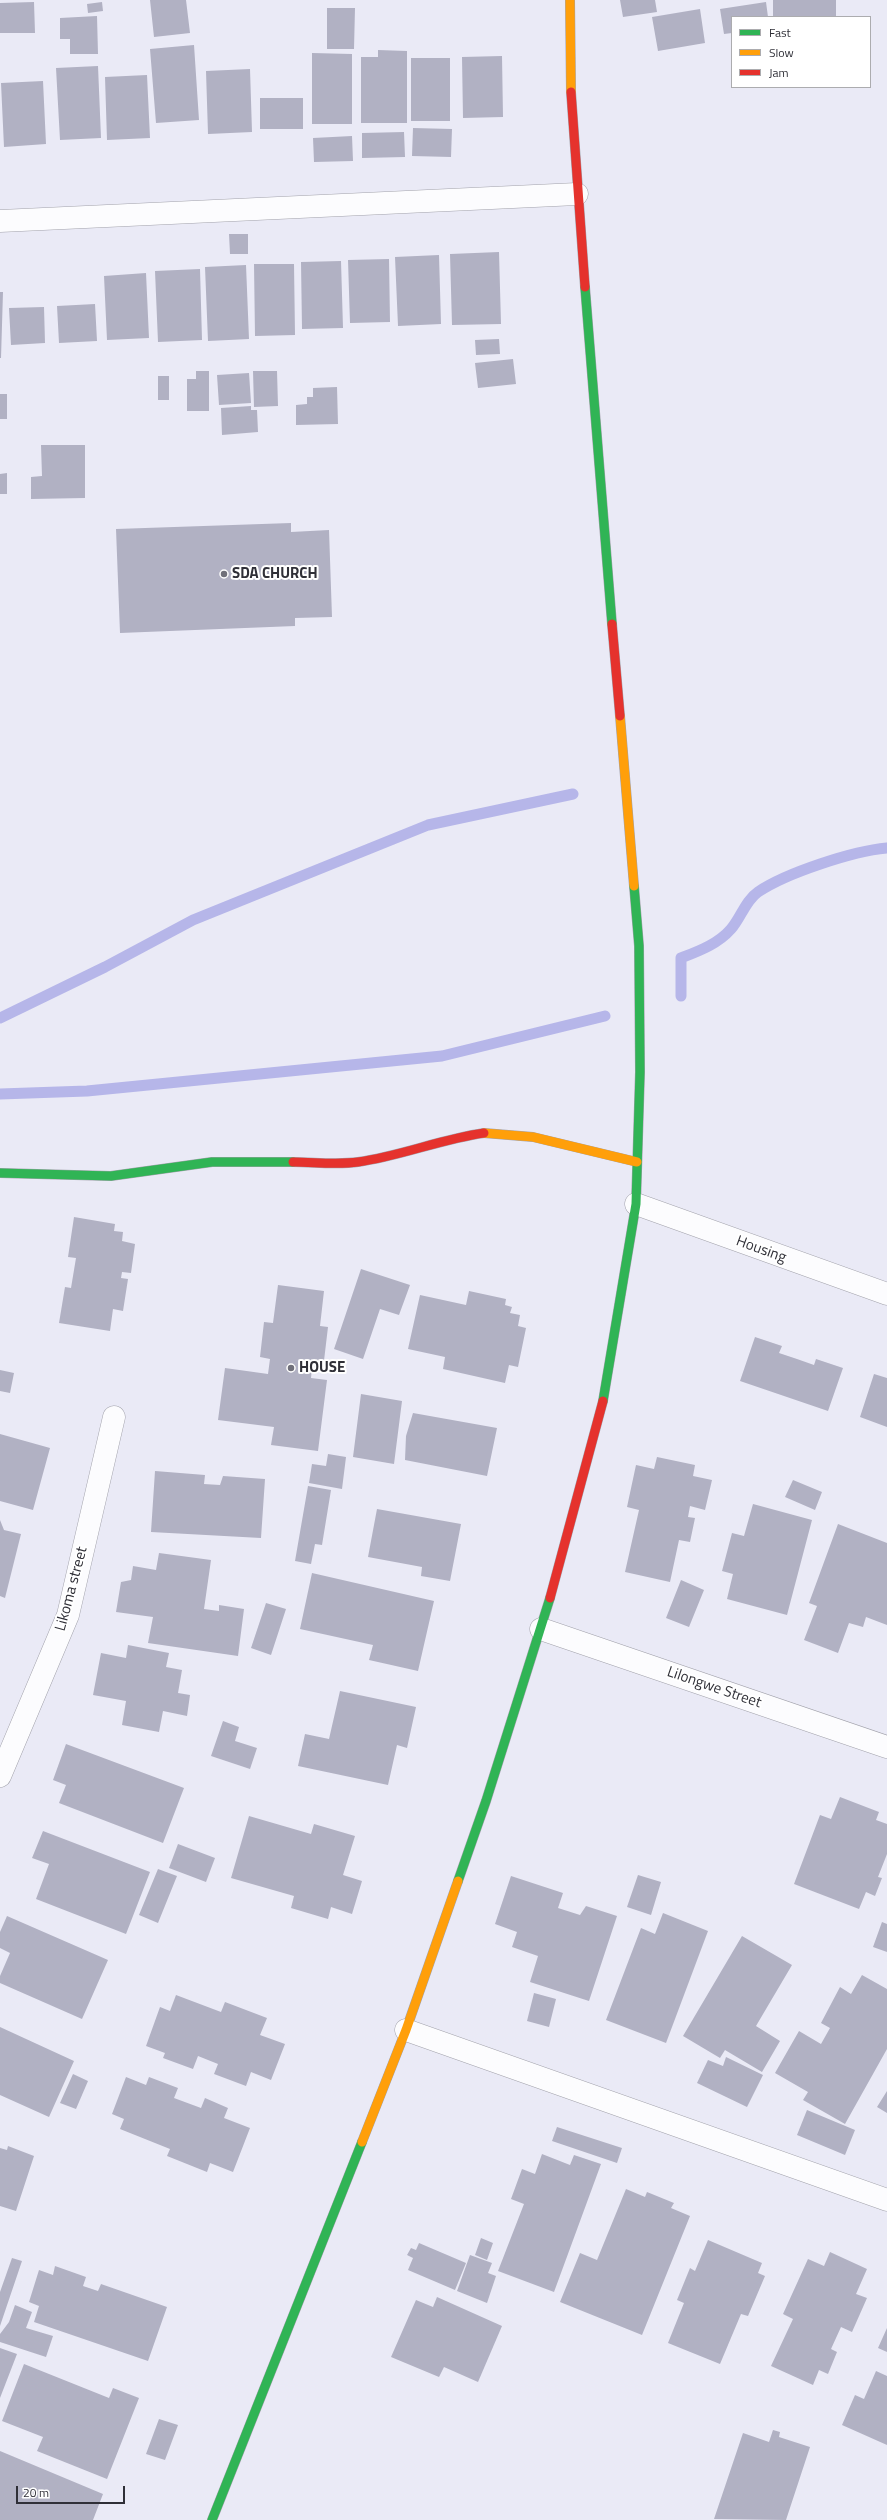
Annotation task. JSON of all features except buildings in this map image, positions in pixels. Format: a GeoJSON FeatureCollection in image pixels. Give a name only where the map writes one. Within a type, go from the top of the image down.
{"type":"FeatureCollection","features":[{"type":"Feature","properties":{"kind":"street"},"geometry":{"type":"LineString","coordinates":[[212,2520],[406,2030],[486,1801],[541,1629],[602,1406],[636,1204],[640,1072],[639,946],[577,194],[569,67],[570,0]]}},
{"type":"Feature","properties":{"kind":"street"},"geometry":{"type":"LineString","coordinates":[[0,221],[577,194]]}},
{"type":"Feature","properties":{"kind":"street"},"geometry":{"type":"LineString","coordinates":[[0,1173],[110,1176],[212,1162],[357,1162],[392,1155],[454,1137],[492,1132],[533,1137],[637,1162]]}},
{"type":"Feature","properties":{"kind":"street","name":"Housing"},"geometry":{"type":"LineString","coordinates":[[636,1204],[887,1294]]}},
{"type":"Feature","properties":{"kind":"street","name":"Likoma street"},"geometry":{"type":"LineString","coordinates":[[0,1776],[68,1615],[114,1417]]}},
{"type":"Feature","properties":{"kind":"street","name":"Lilongwe Street"},"geometry":{"type":"LineString","coordinates":[[541,1629],[887,1747]]}},
{"type":"Feature","properties":{"kind":"street"},"geometry":{"type":"LineString","coordinates":[[406,2030],[887,2200]]}},
{"type":"Feature","properties":{"kind":"waterway"},"geometry":{"type":"LineString","coordinates":[[0,1018],[105,967],[193,920],[428,825],[573,794]]}},
{"type":"Feature","properties":{"kind":"waterway"},"geometry":{"type":"LineString","coordinates":[[681,996],[681,958],[695,953],[726,934],[734,925],[750,900],[758,892],[785,878],[820,864],[856,853],[887,848]]}},
{"type":"Feature","properties":{"kind":"waterway"},"geometry":{"type":"LineString","coordinates":[[0,1094],[87,1091],[442,1056],[605,1016]]}},
{"type":"Feature","properties":{"kind":"traffic: fast"},"geometry":{"type":"LineString","coordinates":[[585,287],[612,624]]}},
{"type":"Feature","properties":{"kind":"traffic: fast"},"geometry":{"type":"LineString","coordinates":[[603,1401],[636,1204],[640,1072],[639,946],[634,886]]}},
{"type":"Feature","properties":{"kind":"traffic: fast"},"geometry":{"type":"LineString","coordinates":[[0,1173],[111,1176],[212,1162],[293,1162]]}},
{"type":"Feature","properties":{"kind":"traffic: fast"},"geometry":{"type":"LineString","coordinates":[[458,1881],[486,1801],[550,1598]]}},
{"type":"Feature","properties":{"kind":"traffic: fast"},"geometry":{"type":"LineString","coordinates":[[212,2520],[362,2142]]}},
{"type":"Feature","properties":{"kind":"traffic: slow"},"geometry":{"type":"LineString","coordinates":[[570,0],[571,92]]}},
{"type":"Feature","properties":{"kind":"traffic: slow"},"geometry":{"type":"LineString","coordinates":[[620,716],[634,886]]}},
{"type":"Feature","properties":{"kind":"traffic: slow"},"geometry":{"type":"LineString","coordinates":[[484,1133],[533,1137],[637,1162]]}},
{"type":"Feature","properties":{"kind":"traffic: slow"},"geometry":{"type":"LineString","coordinates":[[362,2142],[406,2030],[458,1881]]}},
{"type":"Feature","properties":{"kind":"traffic: jam"},"geometry":{"type":"LineString","coordinates":[[571,92],[585,287]]}},
{"type":"Feature","properties":{"kind":"traffic: jam"},"geometry":{"type":"LineString","coordinates":[[612,624],[620,716]]}},
{"type":"Feature","properties":{"kind":"traffic: jam"},"geometry":{"type":"LineString","coordinates":[[293,1162],[358,1162],[390,1156],[452,1139],[484,1133]]}},
{"type":"Feature","properties":{"kind":"traffic: jam"},"geometry":{"type":"LineString","coordinates":[[550,1598],[603,1401]]}},
{"type":"Feature","properties":{"kind":"place","name":"SDA CHURCH"},"geometry":{"type":"Point","coordinates":[224,574]}},
{"type":"Feature","properties":{"kind":"place","name":"HOUSE"},"geometry":{"type":"Point","coordinates":[291,1368]}}]}
